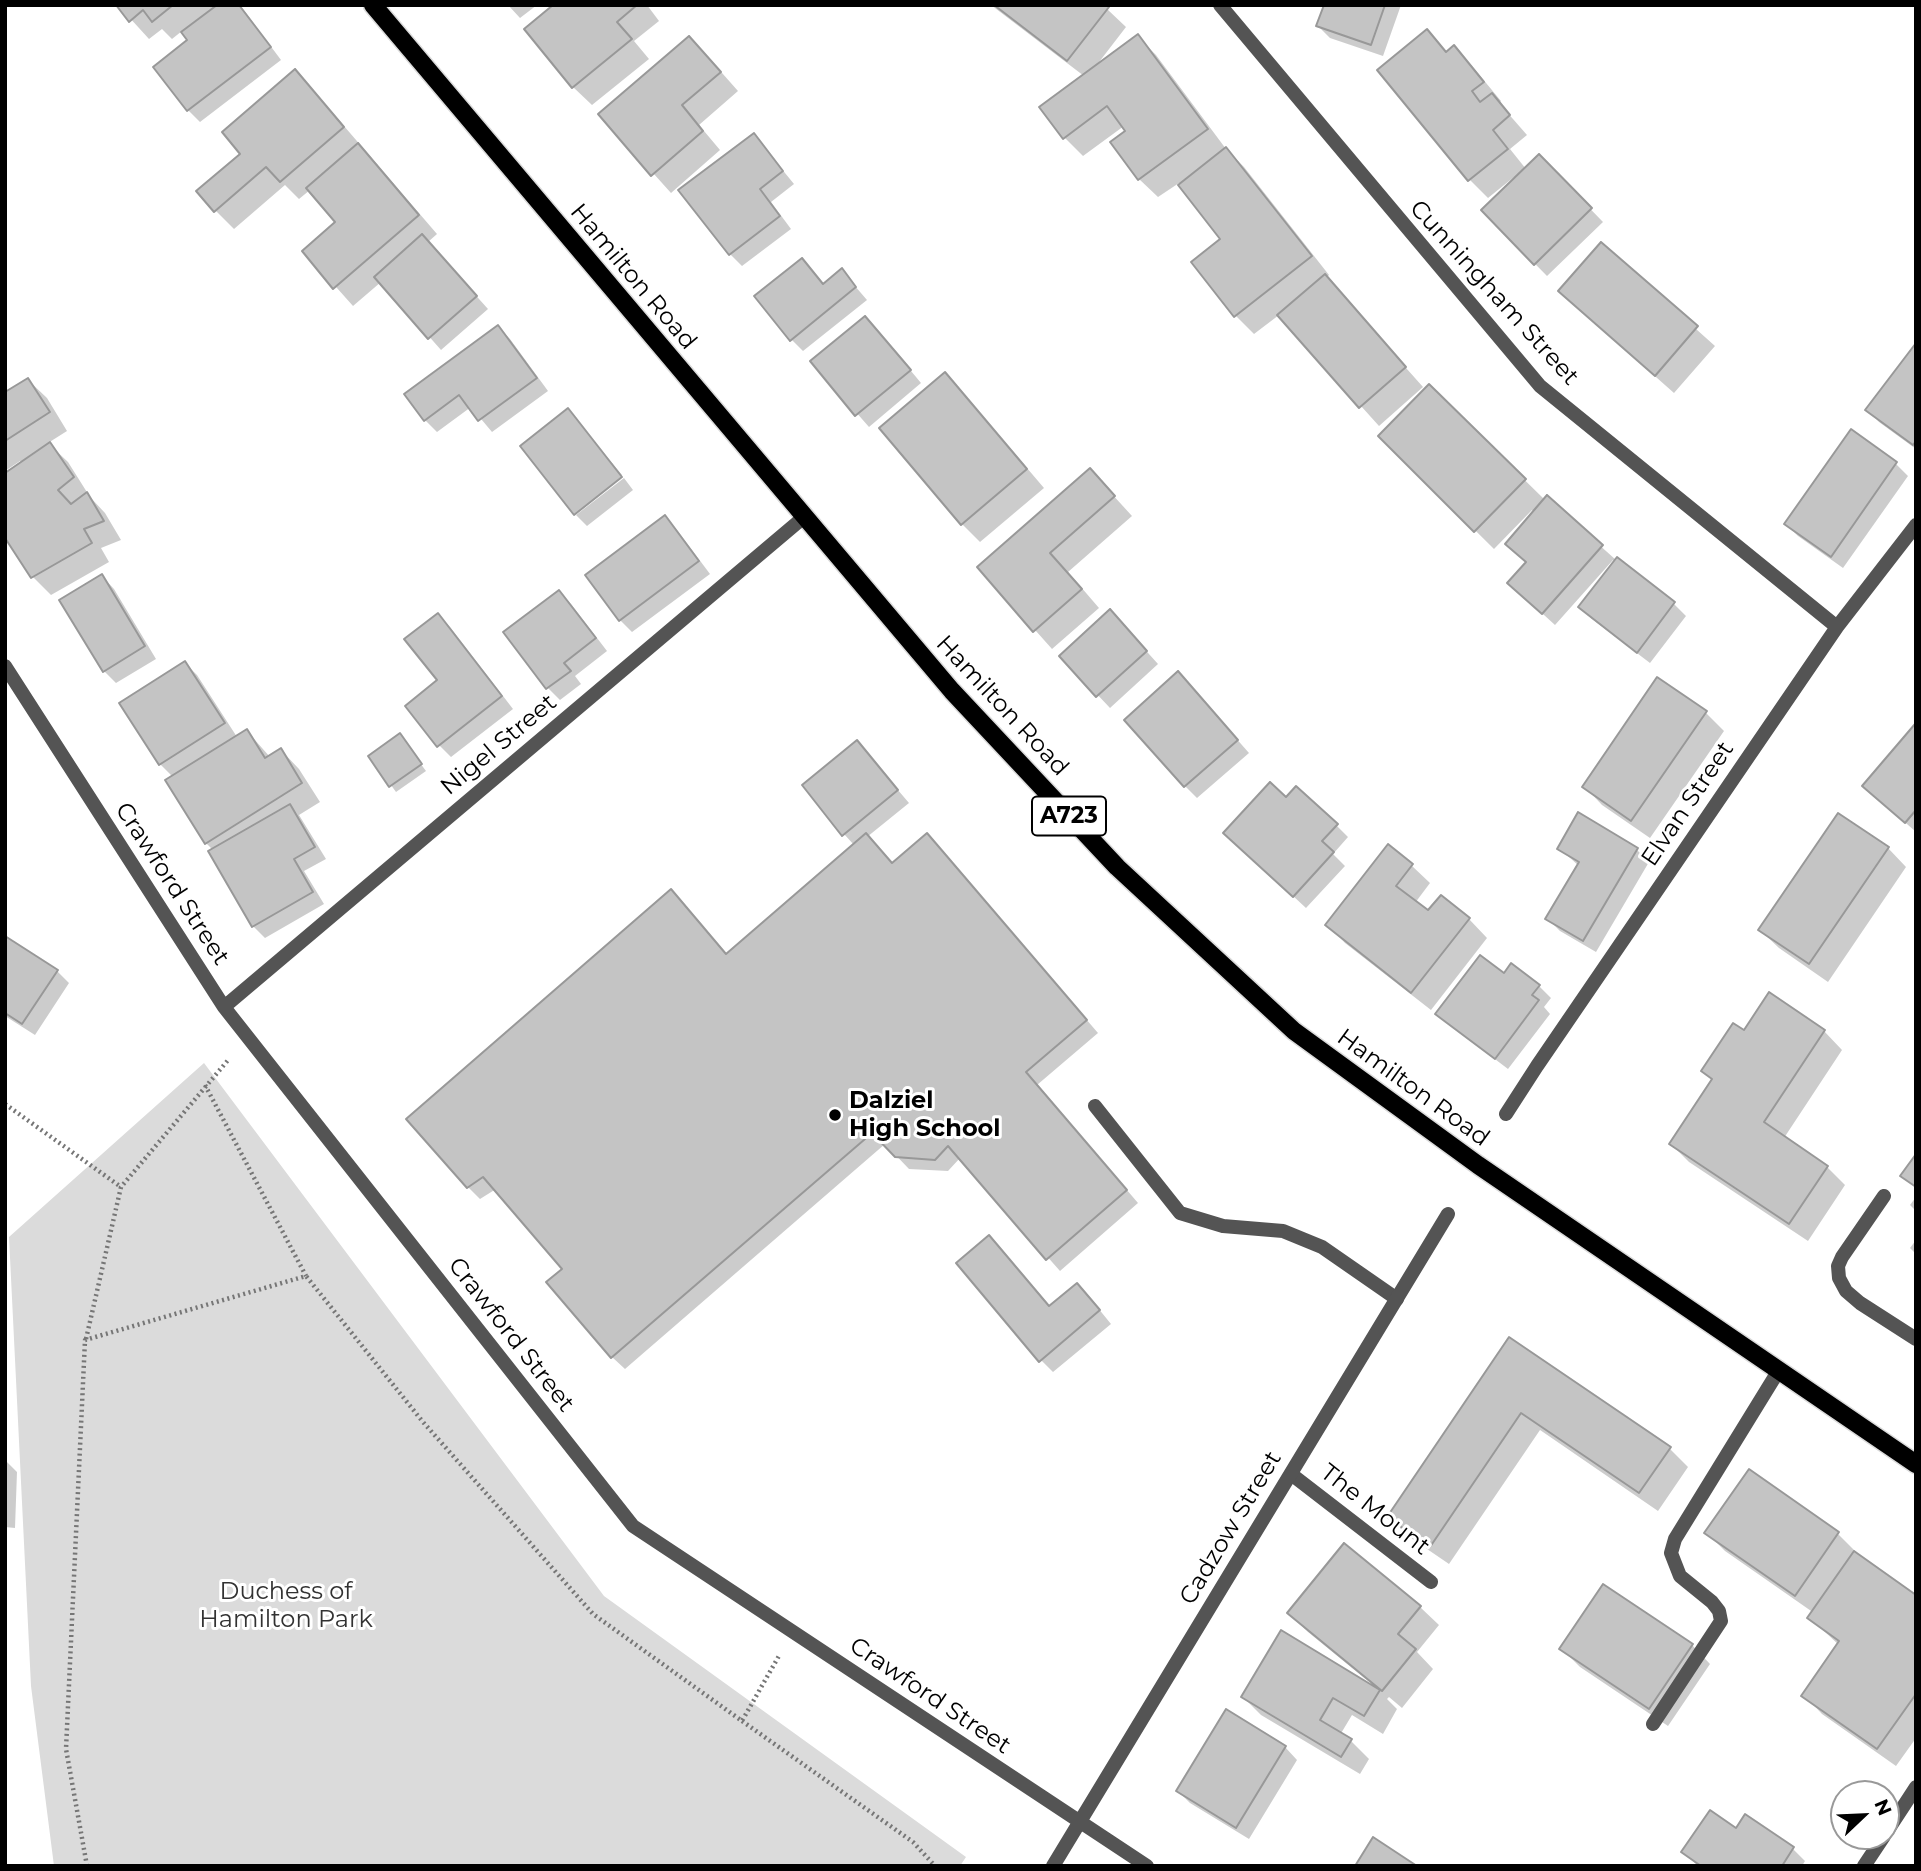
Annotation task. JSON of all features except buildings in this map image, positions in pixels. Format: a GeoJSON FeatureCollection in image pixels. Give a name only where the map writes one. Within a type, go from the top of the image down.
{"type":"FeatureCollection","features":[{"type":"Feature","properties":{"kind":"main road","name":"Hamilton Road"},"geometry":{"type":"LineString","coordinates":[[373,5],[952,691],[1117,866],[1294,1031],[1478,1165],[1916,1464]]}},
{"type":"Feature","properties":{"kind":"street","name":"Cunningham Street"},"geometry":{"type":"LineString","coordinates":[[1220,5],[1539,386],[1837,626]]}},
{"type":"Feature","properties":{"kind":"street","name":"Nigel Street"},"geometry":{"type":"LineString","coordinates":[[224,1007],[804,517]]}},
{"type":"Feature","properties":{"kind":"street","name":"Elvan Street"},"geometry":{"type":"LineString","coordinates":[[1506,1114],[1837,626],[1916,525]]}},
{"type":"Feature","properties":{"kind":"street","name":"Crawford Street"},"geometry":{"type":"LineString","coordinates":[[5,666],[224,1007],[633,1526],[1147,1866]]}},
{"type":"Feature","properties":{"kind":"street"},"geometry":{"type":"LineString","coordinates":[[1095,1106],[1180,1213],[1223,1226],[1283,1231],[1321,1247],[1397,1299]]}},
{"type":"Feature","properties":{"kind":"street"},"geometry":{"type":"LineString","coordinates":[[1884,1196],[1842,1257],[1838,1266],[1839,1278],[1846,1291],[1860,1303],[1916,1339]]}},
{"type":"Feature","properties":{"kind":"street","name":"Cadzow Street"},"geometry":{"type":"LineString","coordinates":[[1053,1866],[1448,1214]]}},
{"type":"Feature","properties":{"kind":"street"},"geometry":{"type":"LineString","coordinates":[[1653,1724],[1721,1621],[1719,1611],[1712,1602],[1680,1576],[1671,1553],[1675,1539],[1779,1370]]}},
{"type":"Feature","properties":{"kind":"street","name":"The Mount"},"geometry":{"type":"LineString","coordinates":[[1291,1474],[1431,1582]]}},
{"type":"Feature","properties":{"kind":"street"},"geometry":{"type":"LineString","coordinates":[[1900,1811],[1916,1787]]}},
{"type":"Feature","properties":{"kind":"street"},"geometry":{"type":"LineString","coordinates":[[1864,1866],[1874,1850]]}},
{"type":"Feature","properties":{"kind":"path"},"geometry":{"type":"LineString","coordinates":[[87,1866],[66,1749],[86,1340],[121,1187],[222,1065],[250,1040]]}},
{"type":"Feature","properties":{"kind":"path"},"geometry":{"type":"LineString","coordinates":[[205,1086],[306,1276],[423,1422],[593,1614],[913,1842],[935,1866]]}},
{"type":"Feature","properties":{"kind":"path"},"geometry":{"type":"LineString","coordinates":[[5,1104],[121,1187]]}},
{"type":"Feature","properties":{"kind":"path"},"geometry":{"type":"LineString","coordinates":[[86,1340],[306,1276]]}},
{"type":"Feature","properties":{"kind":"path"},"geometry":{"type":"LineString","coordinates":[[742,1721],[793,1632]]}},
{"type":"Feature","properties":{"kind":"green space","name":"Duchess of Hamilton Park"},"geometry":{"type":"Polygon","coordinates":[[[204,1063],[604,1596],[966,1857],[960,1866],[54,1866],[31,1686],[9,1237],[204,1063]]]}},
{"type":"Feature","properties":{"kind":"place","name":"Dalziel High School"},"geometry":{"type":"Point","coordinates":[835,1115]}}]}
